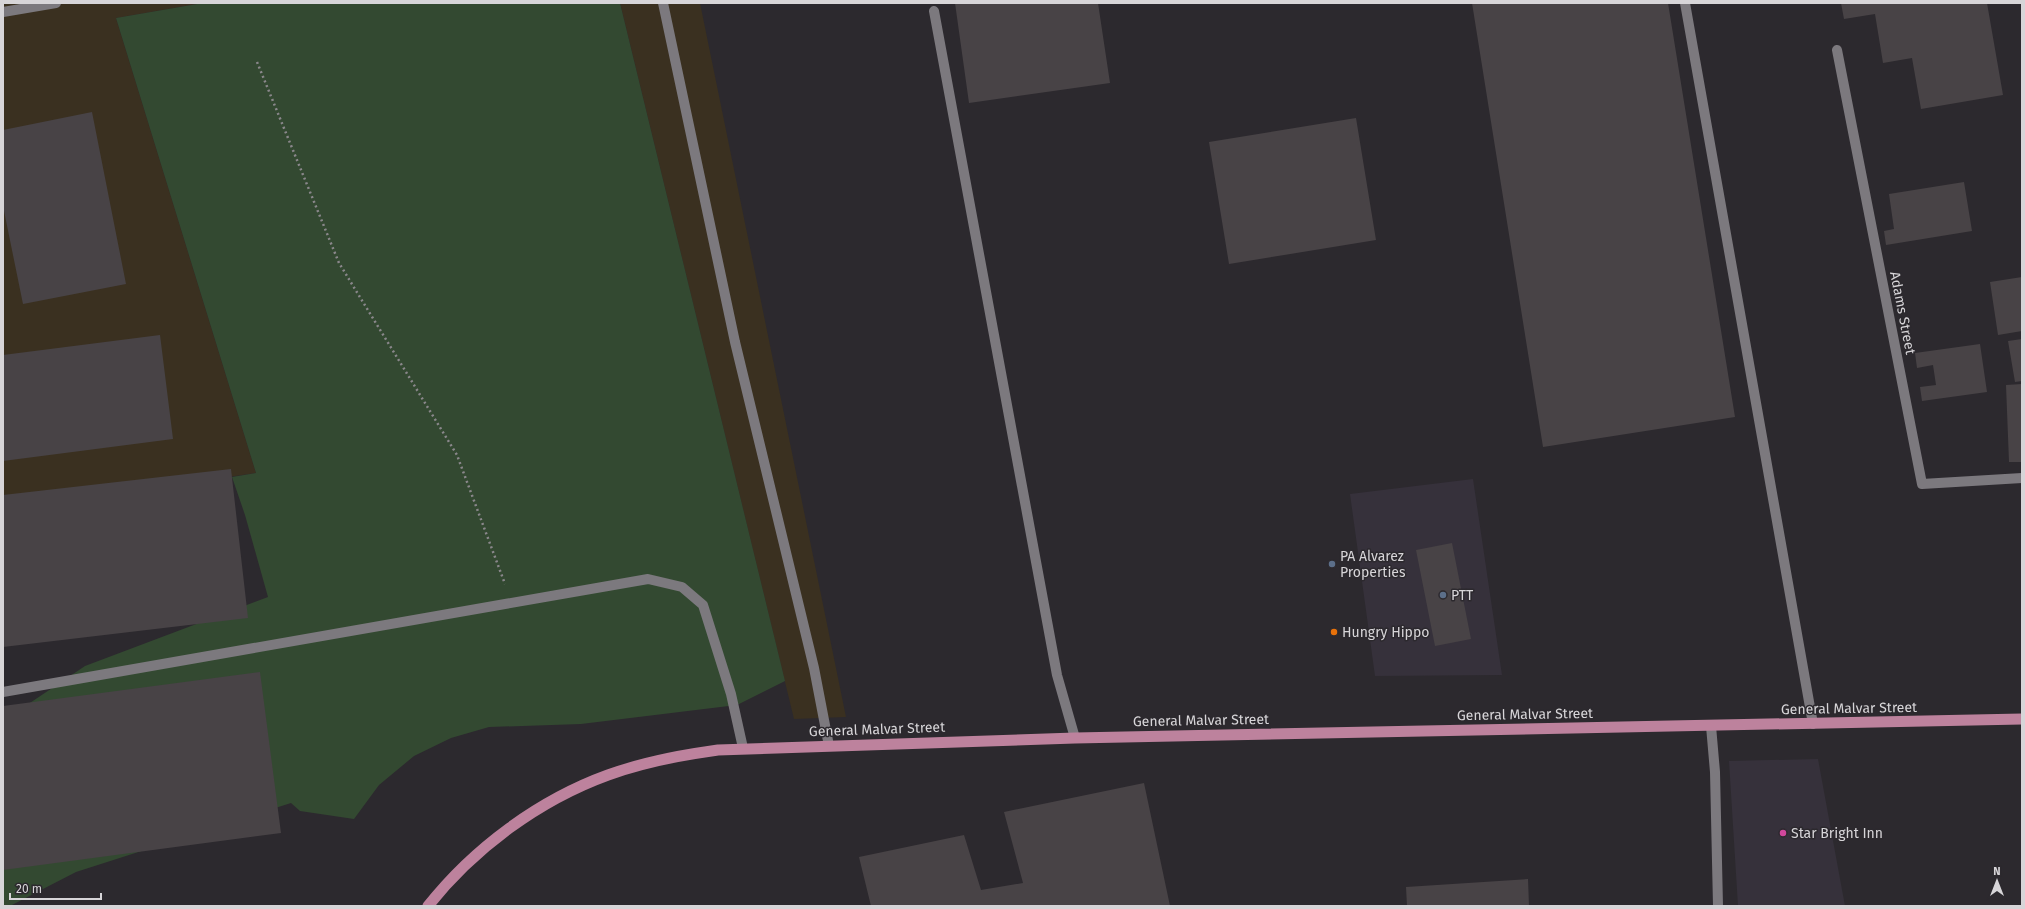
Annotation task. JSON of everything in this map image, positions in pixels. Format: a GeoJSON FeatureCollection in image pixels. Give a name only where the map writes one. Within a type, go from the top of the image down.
{"type":"FeatureCollection","features":[{"type":"Feature","properties":{"kind":"highway","name":"General Malvar Street"},"geometry":{"type":"LineString","coordinates":[[428,906],[453,877],[475,857],[499,837],[553,801],[607,775],[635,766],[692,754],[743,748],[1074,738],[1813,724],[2022,718]]}},
{"type":"Feature","properties":{"kind":"street"},"geometry":{"type":"LineString","coordinates":[[3,12],[56,3]]}},
{"type":"Feature","properties":{"kind":"street"},"geometry":{"type":"LineString","coordinates":[[663,3],[735,342],[814,668],[829,746]]}},
{"type":"Feature","properties":{"kind":"street"},"geometry":{"type":"LineString","coordinates":[[1685,3],[1813,724]]}},
{"type":"Feature","properties":{"kind":"street"},"geometry":{"type":"LineString","coordinates":[[934,11],[1057,675],[1074,738]]}},
{"type":"Feature","properties":{"kind":"street","name":"Adams Street"},"geometry":{"type":"LineString","coordinates":[[1837,50],[1922,484],[2022,478]]}},
{"type":"Feature","properties":{"kind":"street"},"geometry":{"type":"LineString","coordinates":[[3,692],[648,579],[682,587],[703,605],[731,694],[743,748]]}},
{"type":"Feature","properties":{"kind":"street"},"geometry":{"type":"LineString","coordinates":[[1711,726],[1715,772],[1718,906]]}},
{"type":"Feature","properties":{"kind":"path"},"geometry":{"type":"LineString","coordinates":[[257,62],[339,262],[457,455],[512,603]]}},
{"type":"Feature","properties":{"kind":"shaded area"},"geometry":{"type":"Polygon","coordinates":[[[3,3],[203,3],[116,18],[256,473],[3,509],[3,3]]]}},
{"type":"Feature","properties":{"kind":"shaded area"},"geometry":{"type":"Polygon","coordinates":[[[620,3],[700,3],[846,717],[794,719],[620,3]]]}},
{"type":"Feature","properties":{"kind":"shaded area"},"geometry":{"type":"Polygon","coordinates":[[[1473,479],[1502,675],[1375,676],[1350,494],[1473,479]]]}},
{"type":"Feature","properties":{"kind":"shaded area","name":"Star Bright Inn"},"geometry":{"type":"Polygon","coordinates":[[[1818,759],[1845,906],[1738,906],[1729,761],[1818,759]]]}},
{"type":"Feature","properties":{"kind":"green space"},"geometry":{"type":"Polygon","coordinates":[[[203,3],[620,3],[785,681],[737,705],[581,724],[489,727],[451,738],[414,756],[379,785],[354,819],[300,811],[291,803],[76,872],[10,906],[3,906],[3,721],[85,666],[268,597],[245,515],[232,477],[256,473],[116,18],[203,3]]]}},
{"type":"Feature","properties":{"kind":"building"},"geometry":{"type":"Polygon","coordinates":[[[955,3],[1098,3],[1110,83],[969,103],[955,3]]]}},
{"type":"Feature","properties":{"kind":"building"},"geometry":{"type":"Polygon","coordinates":[[[1472,3],[1668,3],[1735,417],[1543,447],[1472,3]]]}},
{"type":"Feature","properties":{"kind":"building"},"geometry":{"type":"Polygon","coordinates":[[[1841,3],[1987,3],[2003,95],[1921,109],[1912,58],[1883,63],[1875,14],[1844,19],[1841,3]]]}},
{"type":"Feature","properties":{"kind":"building"},"geometry":{"type":"Polygon","coordinates":[[[92,112],[126,284],[23,304],[3,206],[3,130],[92,112]]]}},
{"type":"Feature","properties":{"kind":"building"},"geometry":{"type":"Polygon","coordinates":[[[1356,118],[1376,240],[1229,264],[1209,142],[1356,118]]]}},
{"type":"Feature","properties":{"kind":"building"},"geometry":{"type":"Polygon","coordinates":[[[1964,182],[1972,231],[1886,245],[1884,231],[1894,229],[1889,194],[1964,182]]]}},
{"type":"Feature","properties":{"kind":"building"},"geometry":{"type":"Polygon","coordinates":[[[2022,277],[2022,331],[1998,335],[1990,282],[2022,277]]]}},
{"type":"Feature","properties":{"kind":"building"},"geometry":{"type":"Polygon","coordinates":[[[160,335],[173,439],[3,461],[3,355],[160,335]]]}},
{"type":"Feature","properties":{"kind":"building"},"geometry":{"type":"Polygon","coordinates":[[[2022,339],[2022,381],[2015,382],[2008,341],[2022,339]]]}},
{"type":"Feature","properties":{"kind":"building"},"geometry":{"type":"Polygon","coordinates":[[[1980,344],[1987,392],[1922,401],[1920,387],[1936,385],[1933,365],[1917,368],[1915,353],[1980,344]]]}},
{"type":"Feature","properties":{"kind":"building"},"geometry":{"type":"Polygon","coordinates":[[[2022,384],[2022,462],[2009,462],[2006,385],[2022,384]]]}},
{"type":"Feature","properties":{"kind":"building"},"geometry":{"type":"Polygon","coordinates":[[[231,469],[248,618],[3,647],[3,495],[231,469]]]}},
{"type":"Feature","properties":{"kind":"building","name":"PTT"},"geometry":{"type":"Polygon","coordinates":[[[1452,543],[1471,639],[1435,646],[1416,550],[1452,543]]]}},
{"type":"Feature","properties":{"kind":"building"},"geometry":{"type":"Polygon","coordinates":[[[260,672],[281,833],[3,870],[3,706],[260,672]]]}},
{"type":"Feature","properties":{"kind":"building"},"geometry":{"type":"Polygon","coordinates":[[[1144,783],[1170,906],[871,906],[859,857],[964,835],[981,890],[1023,883],[1004,812],[1144,783]]]}},
{"type":"Feature","properties":{"kind":"building"},"geometry":{"type":"Polygon","coordinates":[[[1528,879],[1529,906],[1407,906],[1406,887],[1528,879]]]}},
{"type":"Feature","properties":{"kind":"place","name":"PA Alvarez Properties"},"geometry":{"type":"Point","coordinates":[1332,564]}},
{"type":"Feature","properties":{"kind":"place","name":"PTT"},"geometry":{"type":"Point","coordinates":[1443,595]}},
{"type":"Feature","properties":{"kind":"place","name":"Hungry Hippo"},"geometry":{"type":"Point","coordinates":[1334,632]}},
{"type":"Feature","properties":{"kind":"place","name":"Star Bright Inn"},"geometry":{"type":"Point","coordinates":[1783,833]}}]}
